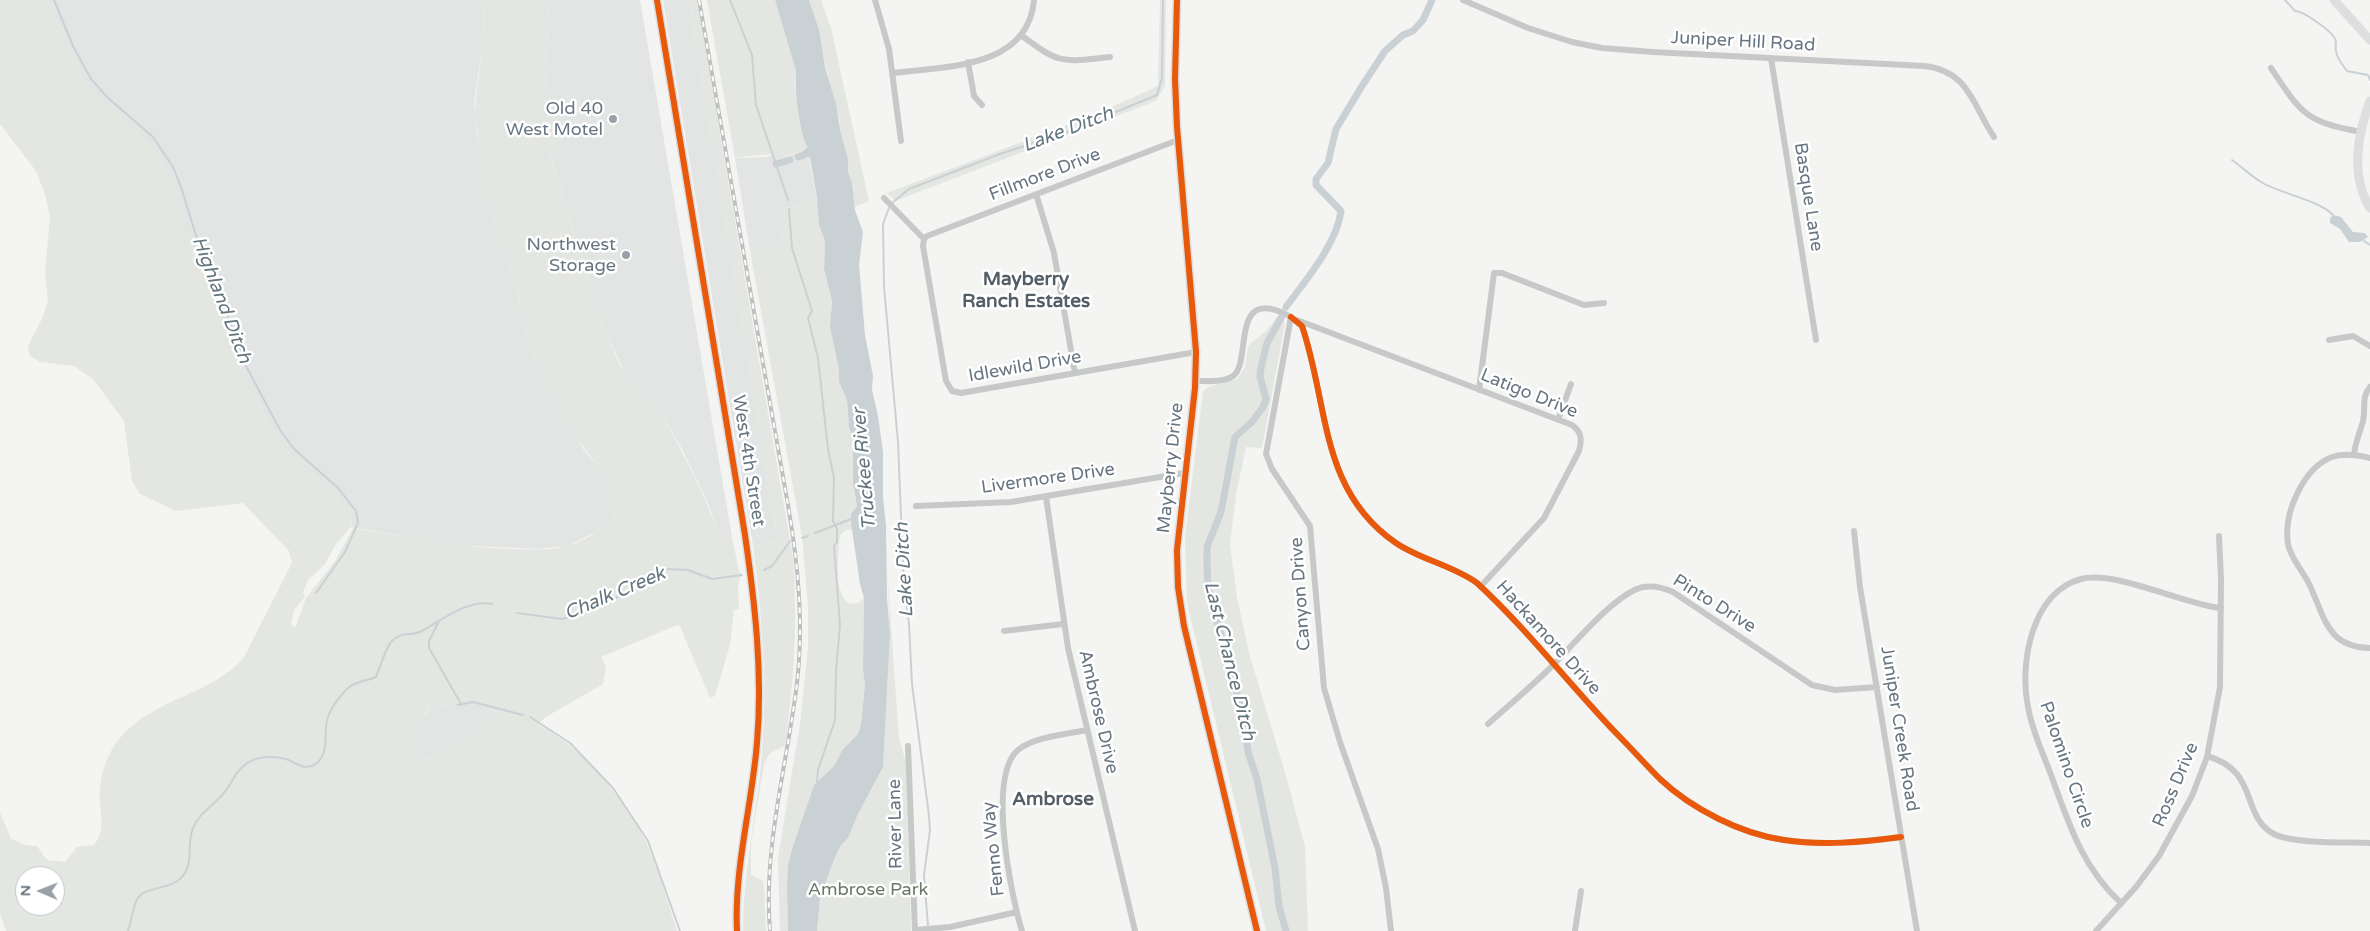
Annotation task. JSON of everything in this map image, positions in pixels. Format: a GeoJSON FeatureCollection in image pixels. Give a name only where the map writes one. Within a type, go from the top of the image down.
{"type":"FeatureCollection","features":[{"type":"Feature","properties":{"kind":"main road","name":"West 4th Street"},"geometry":{"type":"LineString","coordinates":[[657,0],[746,535],[757,624],[760,681],[758,742],[741,866],[737,931]]}},
{"type":"Feature","properties":{"kind":"main road","name":"Mayberry Drive"},"geometry":{"type":"LineString","coordinates":[[1177,0],[1175,79],[1178,140],[1196,352],[1195,382],[1177,550],[1180,607],[1257,931]]}},
{"type":"Feature","properties":{"kind":"main road"},"geometry":{"type":"LineString","coordinates":[[2334,0],[2370,40]]}},
{"type":"Feature","properties":{"kind":"main road"},"geometry":{"type":"LineString","coordinates":[[2370,101],[2361,132],[2357,160],[2358,180],[2370,208]]}},
{"type":"Feature","properties":{"kind":"street"},"geometry":{"type":"LineString","coordinates":[[875,0],[885,31],[894,74],[901,141]]}},
{"type":"Feature","properties":{"kind":"street"},"geometry":{"type":"LineString","coordinates":[[894,74],[996,56],[1013,44],[1022,34],[1032,15],[1034,0]]}},
{"type":"Feature","properties":{"kind":"street","name":"Juniper Hill Road"},"geometry":{"type":"LineString","coordinates":[[1464,0],[1528,28],[1588,46],[1653,52],[1924,66],[1945,70],[1960,80],[1966,88],[1994,137]]}},
{"type":"Feature","properties":{"kind":"street"},"geometry":{"type":"LineString","coordinates":[[1022,34],[1047,54],[1060,60],[1110,57]]}},
{"type":"Feature","properties":{"kind":"street","name":"Basque Lane"},"geometry":{"type":"LineString","coordinates":[[1771,58],[1816,340]]}},
{"type":"Feature","properties":{"kind":"street"},"geometry":{"type":"LineString","coordinates":[[968,62],[974,96],[982,105]]}},
{"type":"Feature","properties":{"kind":"street"},"geometry":{"type":"LineString","coordinates":[[2271,68],[2295,102],[2309,116],[2326,125],[2361,132]]}},
{"type":"Feature","properties":{"kind":"street","name":"Fillmore Drive"},"geometry":{"type":"LineString","coordinates":[[924,239],[927,236],[1178,140]]}},
{"type":"Feature","properties":{"kind":"street"},"geometry":{"type":"LineString","coordinates":[[1036,194],[1054,253],[1075,374]]}},
{"type":"Feature","properties":{"kind":"street"},"geometry":{"type":"LineString","coordinates":[[884,198],[924,239]]}},
{"type":"Feature","properties":{"kind":"street","name":"Idlewild Drive"},"geometry":{"type":"LineString","coordinates":[[924,239],[923,246],[946,381],[952,391],[961,393],[1196,352]]}},
{"type":"Feature","properties":{"kind":"street"},"geometry":{"type":"LineString","coordinates":[[1479,390],[1494,273],[1502,273],[1584,304],[1604,303]]}},
{"type":"Feature","properties":{"kind":"street"},"geometry":{"type":"LineString","coordinates":[[1195,382],[1228,379],[1235,374],[1240,364],[1245,329],[1253,314],[1265,309],[1276,310],[1291,317]]}},
{"type":"Feature","properties":{"kind":"street","name":"Latigo Drive"},"geometry":{"type":"LineString","coordinates":[[1291,317],[1576,427],[1581,436],[1581,444],[1572,467],[1544,518],[1481,586]]}},
{"type":"Feature","properties":{"kind":"street","name":"Hackamore Drive"},"geometry":{"type":"LineString","coordinates":[[1291,317],[1302,326],[1336,464],[1346,489],[1357,507],[1375,526],[1396,543],[1456,570],[1481,586],[1661,779],[1692,802],[1723,820],[1768,837],[1803,842],[1861,842],[1901,837]]}},
{"type":"Feature","properties":{"kind":"street","name":"Canyon Drive"},"geometry":{"type":"LineString","coordinates":[[1291,317],[1267,441],[1267,458],[1279,482],[1299,507],[1310,526],[1324,688],[1340,742],[1378,849],[1391,931]]}},
{"type":"Feature","properties":{"kind":"street"},"geometry":{"type":"LineString","coordinates":[[2328,340],[2353,336],[2370,346]]}},
{"type":"Feature","properties":{"kind":"street"},"geometry":{"type":"LineString","coordinates":[[1558,420],[1571,384]]}},
{"type":"Feature","properties":{"kind":"street"},"geometry":{"type":"LineString","coordinates":[[2354,455],[2356,440],[2363,418],[2363,399],[2370,387]]}},
{"type":"Feature","properties":{"kind":"street"},"geometry":{"type":"LineString","coordinates":[[2370,458],[2354,455],[2331,458],[2313,469],[2302,488],[2288,523],[2288,538],[2291,552],[2310,586],[2327,627],[2346,643],[2357,647],[2370,648]]}},
{"type":"Feature","properties":{"kind":"street","name":"Livermore Drive"},"geometry":{"type":"LineString","coordinates":[[916,506],[993,504],[1184,473]]}},
{"type":"Feature","properties":{"kind":"street","name":"Ambrose Drive"},"geometry":{"type":"LineString","coordinates":[[1046,496],[1063,624],[1135,931]]}},
{"type":"Feature","properties":{"kind":"street","name":"Juniper Creek Road"},"geometry":{"type":"LineString","coordinates":[[1854,531],[1860,587],[1917,931]]}},
{"type":"Feature","properties":{"kind":"street","name":"Ross Drive"},"geometry":{"type":"LineString","coordinates":[[2096,931],[2149,871],[2170,838],[2192,796],[2207,756],[2220,686],[2221,608],[2219,536]]}},
{"type":"Feature","properties":{"kind":"street","name":"Palomino Circle"},"geometry":{"type":"LineString","coordinates":[[2121,903],[2104,887],[2086,861],[2032,725],[2026,698],[2026,681],[2029,654],[2037,622],[2044,604],[2055,592],[2075,581],[2093,577],[2108,578],[2192,602],[2221,608]]}},
{"type":"Feature","properties":{"kind":"street","name":"Pinto Drive"},"geometry":{"type":"LineString","coordinates":[[1488,724],[1622,599],[1643,587],[1658,587],[1673,592],[1812,685],[1835,690],[1877,687]]}},
{"type":"Feature","properties":{"kind":"street"},"geometry":{"type":"LineString","coordinates":[[1004,631],[1063,624]]}},
{"type":"Feature","properties":{"kind":"street","name":"Fenno Way"},"geometry":{"type":"LineString","coordinates":[[1022,931],[1016,912],[1009,872],[1004,823],[1004,788],[1008,766],[1015,753],[1027,744],[1087,730]]}},
{"type":"Feature","properties":{"kind":"street","name":"River Lane"},"geometry":{"type":"LineString","coordinates":[[908,746],[915,931]]}},
{"type":"Feature","properties":{"kind":"street"},"geometry":{"type":"LineString","coordinates":[[2207,756],[2223,762],[2236,771],[2245,784],[2259,819],[2272,834],[2295,839],[2370,842]]}},
{"type":"Feature","properties":{"kind":"street"},"geometry":{"type":"LineString","coordinates":[[1575,931],[1581,891]]}},
{"type":"Feature","properties":{"kind":"street"},"geometry":{"type":"LineString","coordinates":[[915,931],[933,930],[1016,912]]}},
{"type":"Feature","properties":{"kind":"shaded area"},"geometry":{"type":"Polygon","coordinates":[[[48,0],[484,0],[483,40],[474,104],[476,131],[483,159],[491,212],[517,287],[522,320],[536,361],[583,449],[607,476],[614,489],[616,496],[615,513],[610,522],[596,532],[567,546],[538,549],[453,545],[351,527],[351,522],[339,498],[289,454],[276,437],[237,361],[221,311],[190,242],[95,96],[86,86],[48,0]]]}},
{"type":"Feature","properties":{"kind":"shaded area"},"geometry":{"type":"Polygon","coordinates":[[[549,0],[640,0],[732,537],[721,539],[708,503],[682,449],[650,395],[639,397],[629,382],[603,325],[549,151],[555,148],[546,109],[545,93],[549,0]]]}},
{"type":"Feature","properties":{"kind":"shaded area"},"geometry":{"type":"Polygon","coordinates":[[[663,0],[689,0],[778,541],[753,545],[663,0]]]}},
{"type":"Feature","properties":{"kind":"shaded area"},"geometry":{"type":"Polygon","coordinates":[[[807,148],[818,203],[777,209],[783,246],[750,251],[735,158],[766,157],[777,153],[788,156],[807,148]]]}},
{"type":"Feature","properties":{"kind":"shaded area"},"geometry":{"type":"Polygon","coordinates":[[[471,698],[492,703],[490,721],[466,740],[425,760],[411,748],[415,724],[430,709],[471,698]]]}},
{"type":"Feature","properties":{"kind":"green space"},"geometry":{"type":"Polygon","coordinates":[[[0,0],[48,0],[86,86],[143,135],[161,159],[195,256],[221,311],[237,361],[276,437],[289,454],[339,498],[349,514],[351,527],[336,544],[325,564],[308,580],[303,592],[305,597],[294,610],[291,624],[295,628],[306,598],[336,560],[353,528],[432,541],[512,549],[560,548],[572,544],[598,531],[614,516],[616,496],[606,476],[578,440],[536,361],[522,320],[517,287],[491,212],[474,115],[483,40],[484,0],[549,0],[545,93],[546,109],[555,149],[549,152],[603,325],[619,363],[639,397],[650,395],[670,430],[698,483],[721,539],[732,537],[739,572],[741,573],[738,588],[739,609],[734,610],[730,645],[715,696],[710,698],[680,626],[677,625],[601,657],[606,668],[603,684],[544,718],[539,725],[565,741],[579,754],[601,776],[630,813],[645,840],[654,862],[677,931],[6,931],[0,913],[0,812],[11,839],[26,845],[37,846],[44,857],[49,860],[65,862],[77,847],[94,845],[102,826],[100,797],[102,776],[106,762],[120,738],[134,724],[150,713],[216,680],[231,670],[244,657],[292,563],[289,551],[243,503],[176,511],[140,494],[132,481],[124,421],[93,379],[74,366],[40,362],[30,356],[28,346],[43,317],[48,300],[45,272],[50,218],[46,197],[36,171],[0,124],[0,0]],[[471,698],[429,709],[415,724],[411,748],[425,760],[466,740],[490,721],[492,703],[471,698]]]}},
{"type":"Feature","properties":{"kind":"green space"},"geometry":{"type":"Polygon","coordinates":[[[689,0],[697,0],[793,558],[794,652],[785,746],[770,753],[764,764],[751,843],[751,875],[763,881],[764,884],[766,931],[743,931],[745,886],[760,776],[764,728],[761,623],[753,545],[778,541],[689,0]]]}},
{"type":"Feature","properties":{"kind":"green space"},"geometry":{"type":"Polygon","coordinates":[[[707,0],[775,0],[796,71],[794,83],[807,148],[787,156],[768,154],[735,158],[707,0]]]}},
{"type":"Feature","properties":{"kind":"green space"},"geometry":{"type":"Polygon","coordinates":[[[809,0],[821,0],[831,28],[869,201],[854,207],[852,183],[848,173],[848,159],[841,134],[840,122],[809,0]]]}},
{"type":"Feature","properties":{"kind":"green space"},"geometry":{"type":"Polygon","coordinates":[[[1160,0],[1166,0],[1165,86],[1156,101],[895,201],[887,193],[1096,114],[1158,86],[1160,0]]]}},
{"type":"Feature","properties":{"kind":"green space"},"geometry":{"type":"Polygon","coordinates":[[[818,203],[819,225],[825,241],[824,269],[832,301],[830,327],[839,370],[839,382],[847,400],[849,427],[853,438],[853,483],[857,506],[851,514],[852,530],[846,530],[841,534],[839,540],[838,574],[841,591],[849,604],[858,603],[864,598],[863,670],[865,685],[861,724],[858,734],[843,749],[834,766],[814,785],[792,849],[787,890],[788,931],[780,931],[778,858],[800,724],[808,648],[808,606],[802,536],[750,251],[783,246],[777,209],[818,203]]]}},
{"type":"Feature","properties":{"kind":"green space"},"geometry":{"type":"Polygon","coordinates":[[[1277,317],[1281,317],[1285,323],[1262,448],[1246,447],[1236,495],[1230,545],[1237,597],[1249,653],[1305,846],[1308,931],[1266,931],[1187,603],[1185,536],[1203,392],[1208,387],[1237,379],[1245,367],[1248,348],[1251,343],[1265,332],[1277,317]]]}},
{"type":"Feature","properties":{"kind":"green space","name":"Ambrose Park"},"geometry":{"type":"Polygon","coordinates":[[[887,568],[899,738],[906,763],[911,931],[817,931],[820,898],[835,857],[841,845],[848,837],[883,767],[890,635],[887,568]]]}},
{"type":"Feature","properties":{"kind":"water","name":"Truckee River"},"geometry":{"type":"Polygon","coordinates":[[[775,0],[809,0],[819,30],[825,67],[836,104],[841,134],[848,159],[848,172],[852,183],[855,210],[863,232],[859,265],[865,335],[873,376],[872,390],[883,452],[883,496],[890,635],[883,767],[858,814],[848,838],[841,845],[835,857],[820,898],[817,931],[788,931],[788,866],[814,785],[834,766],[843,749],[858,734],[861,724],[865,685],[863,670],[864,598],[860,584],[851,523],[851,514],[857,506],[853,483],[853,438],[849,427],[847,400],[839,382],[839,370],[830,327],[832,301],[824,269],[825,241],[819,225],[817,197],[810,158],[807,154],[809,150],[803,135],[798,112],[796,71],[775,0]]]}},
{"type":"Feature","properties":{"kind":"water"},"geometry":{"type":"Polygon","coordinates":[[[2333,215],[2341,217],[2353,232],[2365,233],[2368,237],[2360,242],[2349,242],[2340,229],[2330,223],[2330,218],[2333,215]]]}},
{"type":"Feature","properties":{"kind":"waterway","name":"Highland Ditch"},"geometry":{"type":"LineString","coordinates":[[54,0],[73,46],[91,79],[107,97],[153,137],[173,167],[201,252],[219,293],[246,366],[280,430],[294,449],[338,488],[356,511],[358,523],[345,552],[316,593]]}},
{"type":"Feature","properties":{"kind":"waterway"},"geometry":{"type":"LineString","coordinates":[[730,0],[752,55],[756,105],[788,200]]}},
{"type":"Feature","properties":{"kind":"waterway","name":"Lake Ditch"},"geometry":{"type":"LineString","coordinates":[[892,203],[909,189],[1000,154],[1067,132],[1157,95],[1162,78],[1163,0]]}},
{"type":"Feature","properties":{"kind":"waterway","name":"Last Chance Ditch"},"geometry":{"type":"LineString","coordinates":[[1286,307],[1319,262],[1338,224],[1341,211],[1316,185],[1316,179],[1328,163],[1336,129],[1385,51],[1403,35],[1413,31],[1423,20],[1432,0]]}},
{"type":"Feature","properties":{"kind":"waterway"},"geometry":{"type":"LineString","coordinates":[[2285,0],[2295,11],[2310,18],[2333,36],[2336,41],[2338,57],[2347,71],[2368,75],[2370,80]]}},
{"type":"Feature","properties":{"kind":"waterway"},"geometry":{"type":"LineString","coordinates":[[798,157],[804,155],[815,145]]}},
{"type":"Feature","properties":{"kind":"waterway"},"geometry":{"type":"LineString","coordinates":[[776,164],[790,160]]}},
{"type":"Feature","properties":{"kind":"waterway"},"geometry":{"type":"LineString","coordinates":[[2232,160],[2261,182],[2319,205],[2333,215]]}},
{"type":"Feature","properties":{"kind":"waterway","name":"Lake Ditch"},"geometry":{"type":"LineString","coordinates":[[889,208],[883,224],[884,287],[898,442],[904,588],[909,624],[912,684],[930,830],[924,875],[928,926]]}},
{"type":"Feature","properties":{"kind":"waterway"},"geometry":{"type":"LineString","coordinates":[[789,209],[792,248],[812,311],[808,318],[818,358],[828,449],[834,478],[833,521],[837,529],[837,542],[834,546],[840,625],[836,670],[835,720],[818,770],[817,782]]}},
{"type":"Feature","properties":{"kind":"waterway"},"geometry":{"type":"LineString","coordinates":[[2364,241],[2370,245]]}},
{"type":"Feature","properties":{"kind":"waterway","name":"Last Chance Ditch"},"geometry":{"type":"LineString","coordinates":[[1281,318],[1267,343],[1261,368],[1260,376],[1266,399],[1263,407],[1252,422],[1235,437],[1221,512],[1207,547],[1207,563],[1208,589],[1244,718],[1248,752],[1257,779],[1275,868],[1279,906],[1286,931]]}},
{"type":"Feature","properties":{"kind":"waterway","name":"Chalk Creek"},"geometry":{"type":"LineString","coordinates":[[815,533],[851,519]]}},
{"type":"Feature","properties":{"kind":"waterway","name":"Chalk Creek"},"geometry":{"type":"LineString","coordinates":[[802,538],[808,536]]}},
{"type":"Feature","properties":{"kind":"waterway","name":"Chalk Creek"},"geometry":{"type":"LineString","coordinates":[[764,570],[772,566],[790,541]]}},
{"type":"Feature","properties":{"kind":"waterway","name":"Chalk Creek"},"geometry":{"type":"LineString","coordinates":[[517,613],[562,619],[627,593],[647,577],[665,569],[688,570],[712,579],[742,575]]}},
{"type":"Feature","properties":{"kind":"waterway","name":"Chalk Creek"},"geometry":{"type":"LineString","coordinates":[[128,931],[138,898],[147,891],[171,884],[181,878],[188,867],[193,828],[202,814],[223,794],[237,773],[245,765],[253,760],[277,757],[305,767],[313,766],[321,759],[323,754],[327,720],[333,707],[348,688],[358,682],[376,677],[387,648],[395,638],[422,631],[465,607],[483,603],[492,604]]}},
{"type":"Feature","properties":{"kind":"waterway"},"geometry":{"type":"LineString","coordinates":[[438,623],[429,641],[429,648],[461,704]]}},
{"type":"Feature","properties":{"kind":"waterway","name":"Highland Ditch"},"geometry":{"type":"LineString","coordinates":[[458,705],[473,702],[523,715]]}},
{"type":"Feature","properties":{"kind":"waterway","name":"Highland Ditch"},"geometry":{"type":"LineString","coordinates":[[530,717],[570,743],[613,788],[648,841],[680,931]]}},
{"type":"Feature","properties":{"kind":"railway"},"geometry":{"type":"LineString","coordinates":[[699,0],[788,505],[795,549],[799,594],[799,661],[793,714],[773,838],[770,868],[770,931]]}},
{"type":"Feature","properties":{"kind":"cycle path"},"geometry":{"type":"LineString","coordinates":[[657,0],[745,535],[755,613],[759,717],[755,766],[738,884],[737,931]]}},
{"type":"Feature","properties":{"kind":"cycle path"},"geometry":{"type":"LineString","coordinates":[[1177,0],[1175,79],[1177,127],[1196,352],[1195,388],[1177,550],[1178,587],[1184,626],[1257,931]]}},
{"type":"Feature","properties":{"kind":"cycle path"},"geometry":{"type":"LineString","coordinates":[[1291,317],[1302,326],[1311,356],[1330,444],[1340,472],[1353,498],[1371,522],[1406,549],[1477,583],[1531,638],[1660,779],[1687,800],[1718,819],[1768,837],[1799,842],[1828,843],[1901,837]]}},
{"type":"Feature","properties":{"kind":"place","name":"Old 40 West Motel"},"geometry":{"type":"Point","coordinates":[613,119]}},
{"type":"Feature","properties":{"kind":"place","name":"Northwest Storage"},"geometry":{"type":"Point","coordinates":[626,255]}},
{"type":"Feature","properties":{"kind":"district","name":"Mayberry Ranch Estates"},"geometry":{"type":"Point","coordinates":[1026,291]}},
{"type":"Feature","properties":{"kind":"district","name":"Ambrose"},"geometry":{"type":"Point","coordinates":[1053,800]}}]}
